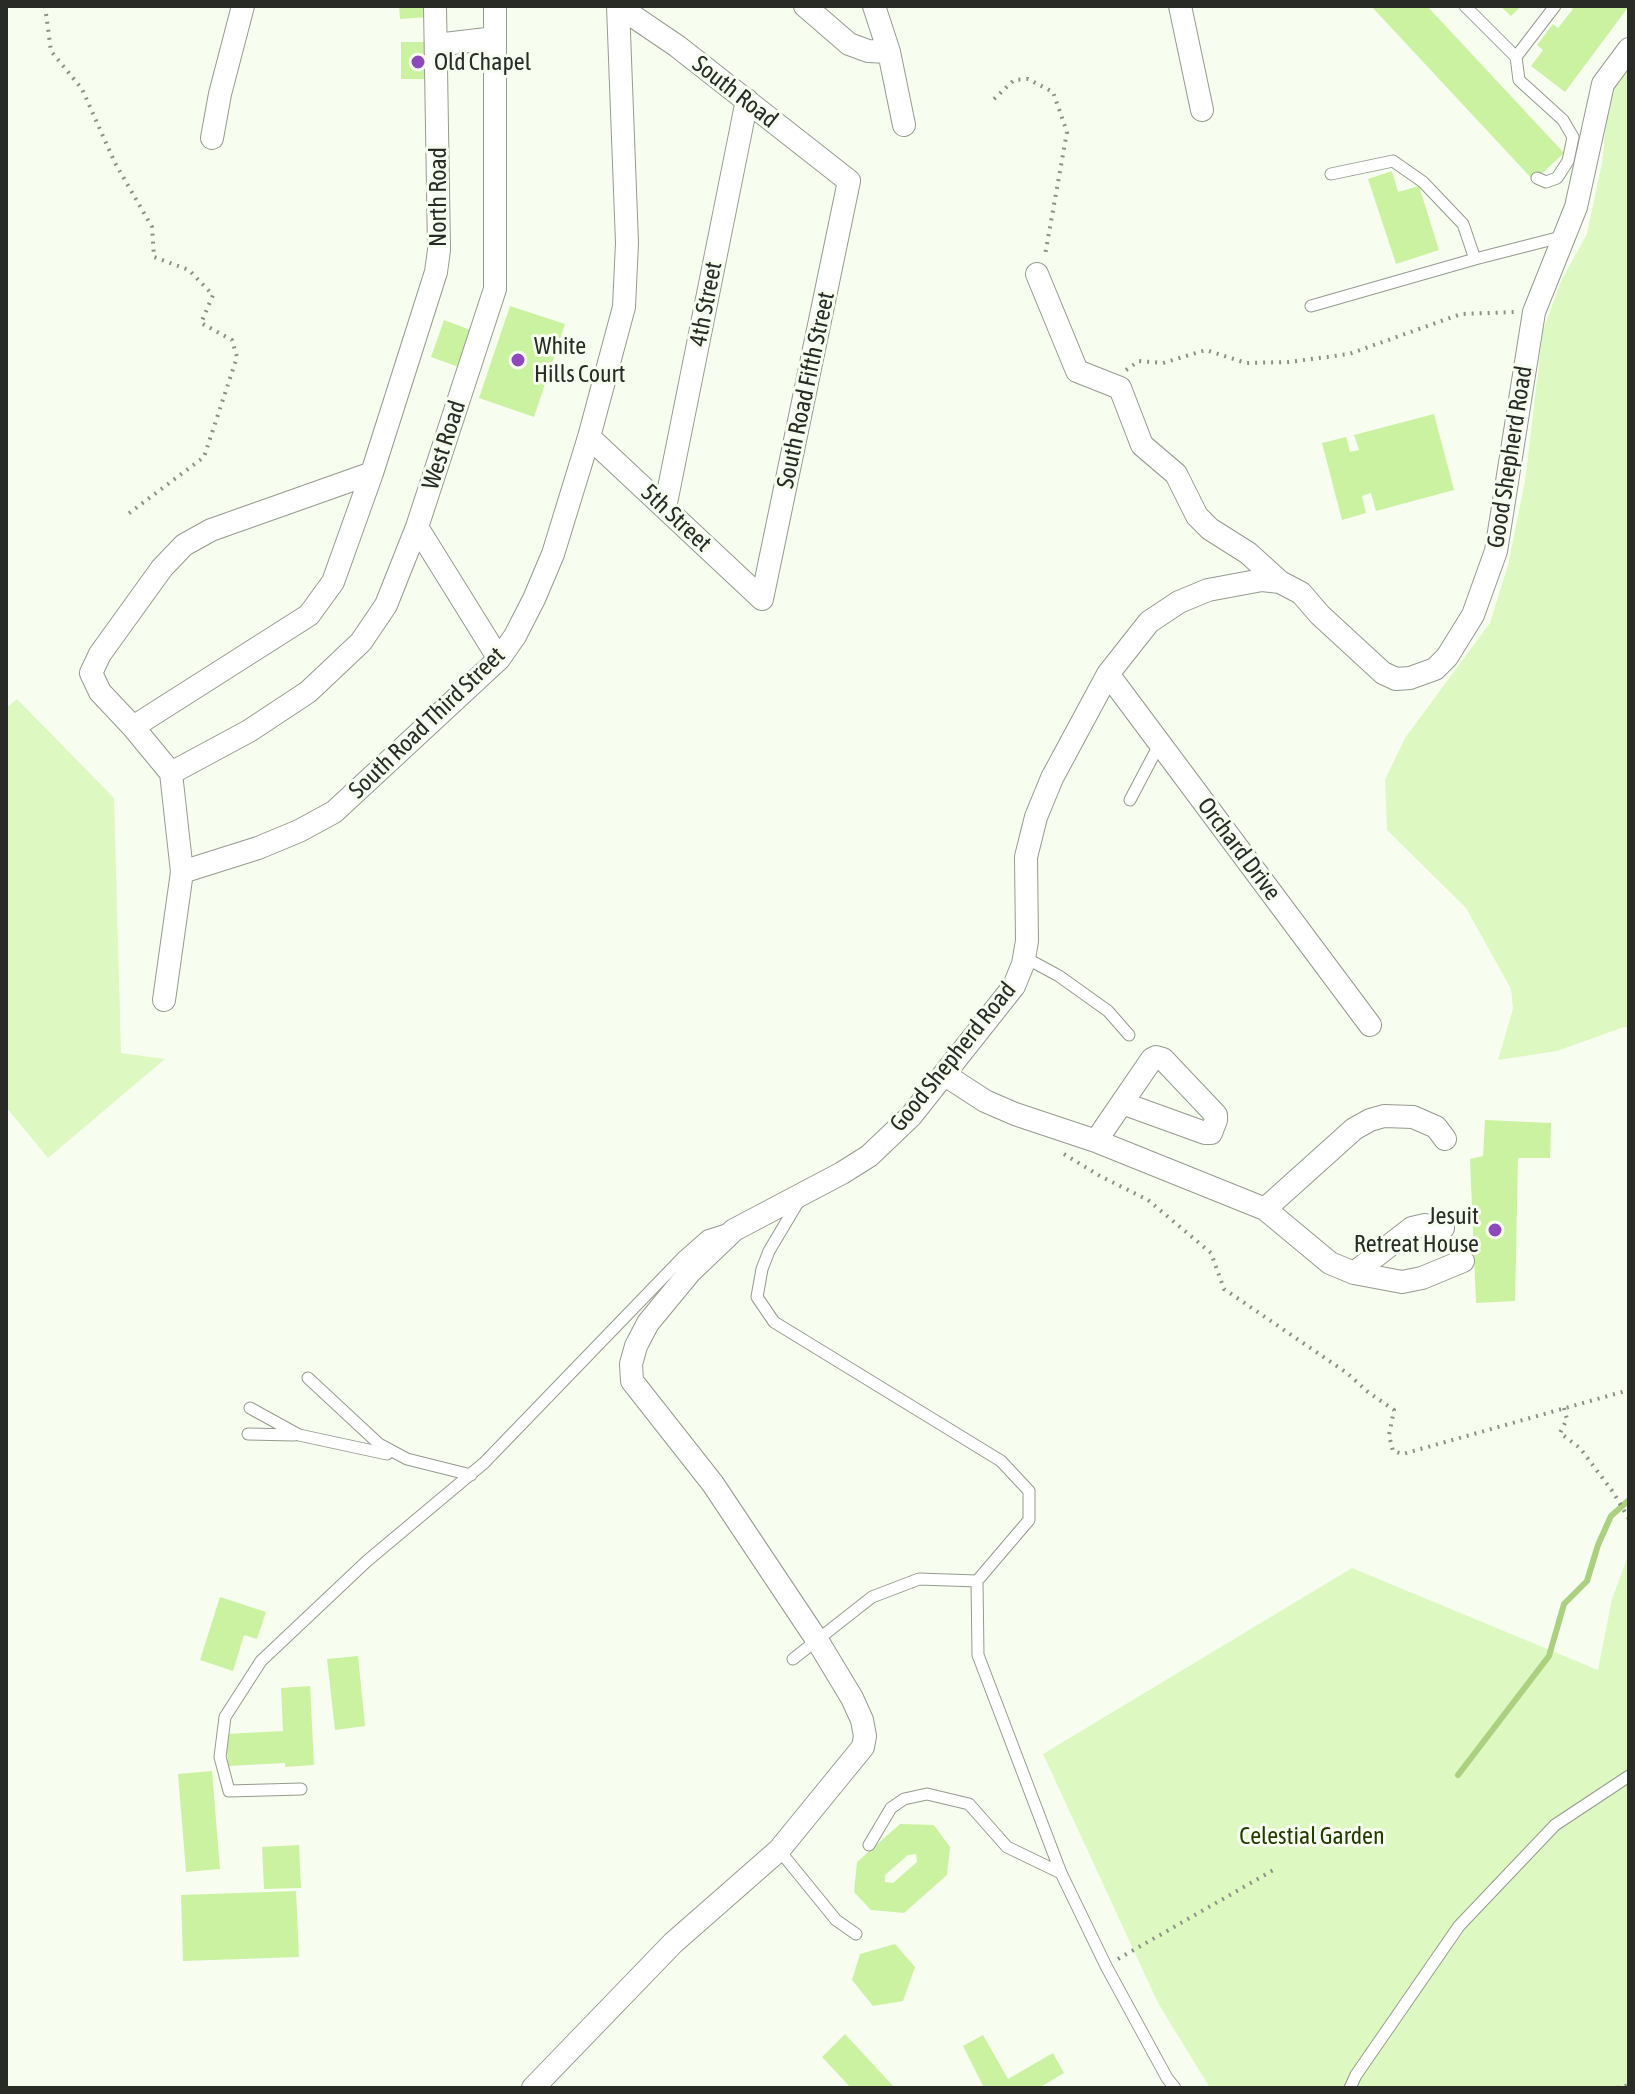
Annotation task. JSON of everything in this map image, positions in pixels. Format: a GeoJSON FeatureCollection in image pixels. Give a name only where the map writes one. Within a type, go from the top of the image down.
{"type":"FeatureCollection","features":[{"type":"Feature","properties":{"kind":"street"},"geometry":{"type":"LineString","coordinates":[[212,138],[243,6]]}},
{"type":"Feature","properties":{"kind":"street","name":"North Road"},"geometry":{"type":"LineString","coordinates":[[133,727],[309,615],[333,582],[372,473],[436,272],[439,250],[435,6]]}},
{"type":"Feature","properties":{"kind":"street","name":"West Road"},"geometry":{"type":"LineString","coordinates":[[171,773],[249,731],[308,692],[361,642],[386,605],[417,527],[495,289],[495,6]]}},
{"type":"Feature","properties":{"kind":"street","name":"South Road"},"geometry":{"type":"LineString","coordinates":[[618,6],[677,46],[849,181]]}},
{"type":"Feature","properties":{"kind":"street","name":"South Road Third Street"},"geometry":{"type":"LineString","coordinates":[[182,872],[258,848],[334,812],[499,659],[534,599],[553,554],[624,307],[627,243],[618,6]]}},
{"type":"Feature","properties":{"kind":"street"},"geometry":{"type":"LineString","coordinates":[[805,6],[849,44],[868,51],[889,52]]}},
{"type":"Feature","properties":{"kind":"street"},"geometry":{"type":"LineString","coordinates":[[874,6],[889,52],[904,125]]}},
{"type":"Feature","properties":{"kind":"street"},"geometry":{"type":"LineString","coordinates":[[1180,6],[1202,110]]}},
{"type":"Feature","properties":{"kind":"street"},"geometry":{"type":"LineString","coordinates":[[436,45],[495,38]]}},
{"type":"Feature","properties":{"kind":"street","name":"Good Shepherd Road"},"geometry":{"type":"LineString","coordinates":[[817,1640],[713,1484],[632,1381],[632,1354],[648,1323],[690,1272],[734,1230],[869,1156],[911,1116],[1014,986],[1027,941],[1026,857],[1036,817],[1052,778],[1108,674],[1149,622],[1179,602],[1208,590],[1262,580],[1280,582],[1291,585],[1301,593],[1320,615],[1383,673],[1396,679],[1410,678],[1435,669],[1447,657],[1473,615],[1496,551],[1534,312],[1566,236],[1583,180],[1603,84],[1629,49]]}},
{"type":"Feature","properties":{"kind":"street","name":"4th Street"},"geometry":{"type":"LineString","coordinates":[[665,508],[747,100]]}},
{"type":"Feature","properties":{"kind":"street","name":"South Road Fifth Street"},"geometry":{"type":"LineString","coordinates":[[762,599],[849,181]]}},
{"type":"Feature","properties":{"kind":"street"},"geometry":{"type":"LineString","coordinates":[[1037,274],[1077,371],[1120,388],[1142,445],[1176,474],[1197,516],[1210,529],[1248,553],[1280,582]]}},
{"type":"Feature","properties":{"kind":"street","name":"5th Street"},"geometry":{"type":"LineString","coordinates":[[589,437],[762,599]]}},
{"type":"Feature","properties":{"kind":"street"},"geometry":{"type":"LineString","coordinates":[[164,1000],[182,872],[171,773],[100,692],[91,673],[100,654],[153,580],[184,545],[211,530],[372,473]]}},
{"type":"Feature","properties":{"kind":"street"},"geometry":{"type":"LineString","coordinates":[[417,527],[499,659]]}},
{"type":"Feature","properties":{"kind":"street","name":"Orchard Drive"},"geometry":{"type":"LineString","coordinates":[[1108,674],[1370,1025]]}},
{"type":"Feature","properties":{"kind":"street"},"geometry":{"type":"LineString","coordinates":[[945,1075],[985,1101],[1096,1141],[1265,1209],[1330,1263],[1354,1273],[1402,1282],[1422,1278],[1463,1261]]}},
{"type":"Feature","properties":{"kind":"street"},"geometry":{"type":"LineString","coordinates":[[1096,1141],[1122,1103]]}},
{"type":"Feature","properties":{"kind":"street"},"geometry":{"type":"LineString","coordinates":[[1265,1209],[1354,1129],[1370,1120],[1384,1116],[1413,1117],[1436,1127],[1445,1139]]}},
{"type":"Feature","properties":{"kind":"street"},"geometry":{"type":"LineString","coordinates":[[1354,1273],[1412,1228],[1425,1225],[1443,1228]]}},
{"type":"Feature","properties":{"kind":"street"},"geometry":{"type":"LineString","coordinates":[[533,2088],[673,1943],[779,1850],[863,1747],[865,1736],[862,1720],[817,1640]]}},
{"type":"Feature","properties":{"kind":"lane"},"geometry":{"type":"LineString","coordinates":[[1465,6],[1516,57],[1519,80],[1563,120],[1573,137],[1568,161],[1557,178],[1546,182],[1537,178]]}},
{"type":"Feature","properties":{"kind":"lane"},"geometry":{"type":"LineString","coordinates":[[1516,57],[1555,6]]}},
{"type":"Feature","properties":{"kind":"lane"},"geometry":{"type":"LineString","coordinates":[[1331,174],[1393,161],[1423,182],[1463,224],[1475,259]]}},
{"type":"Feature","properties":{"kind":"lane"},"geometry":{"type":"LineString","coordinates":[[1311,306],[1566,236]]}},
{"type":"Feature","properties":{"kind":"lane"},"geometry":{"type":"LineString","coordinates":[[1130,800],[1160,743]]}},
{"type":"Feature","properties":{"kind":"lane"},"geometry":{"type":"LineString","coordinates":[[1024,957],[1059,976],[1108,1011],[1129,1035]]}},
{"type":"Feature","properties":{"kind":"lane"},"geometry":{"type":"LineString","coordinates":[[805,1192],[769,1251],[762,1269],[757,1297],[774,1322],[1001,1461],[1029,1491],[1029,1520],[977,1581],[978,1655],[1061,1873],[1106,1966],[1175,2088]]}},
{"type":"Feature","properties":{"kind":"lane"},"geometry":{"type":"LineString","coordinates":[[301,1789],[229,1791],[220,1757],[225,1717],[261,1661],[367,1561],[471,1475],[682,1258],[707,1236],[723,1229],[734,1230]]}},
{"type":"Feature","properties":{"kind":"lane"},"geometry":{"type":"LineString","coordinates":[[308,1378],[379,1444],[407,1459]]}},
{"type":"Feature","properties":{"kind":"lane"},"geometry":{"type":"LineString","coordinates":[[250,1408],[299,1435]]}},
{"type":"Feature","properties":{"kind":"lane"},"geometry":{"type":"LineString","coordinates":[[248,1434],[328,1439],[471,1475]]}},
{"type":"Feature","properties":{"kind":"lane"},"geometry":{"type":"LineString","coordinates":[[793,1659],[872,1597],[919,1579],[977,1581]]}},
{"type":"Feature","properties":{"kind":"lane"},"geometry":{"type":"LineString","coordinates":[[1350,2088],[1459,1926],[1555,1825],[1629,1776]]}},
{"type":"Feature","properties":{"kind":"lane"},"geometry":{"type":"LineString","coordinates":[[869,1845],[891,1808],[904,1799],[927,1794],[969,1804],[1007,1847],[1061,1873]]}},
{"type":"Feature","properties":{"kind":"lane"},"geometry":{"type":"LineString","coordinates":[[779,1850],[836,1920],[856,1934]]}},
{"type":"Feature","properties":{"kind":"path"},"geometry":{"type":"LineString","coordinates":[[45,6],[51,51],[82,89],[115,163],[152,227],[154,257],[189,270],[213,295],[201,323],[232,340],[237,357],[204,457],[128,514]]}},
{"type":"Feature","properties":{"kind":"path"},"geometry":{"type":"LineString","coordinates":[[994,99],[1014,80],[1028,79],[1053,92],[1067,132],[1045,255],[1037,274]]}},
{"type":"Feature","properties":{"kind":"path"},"geometry":{"type":"LineString","coordinates":[[1107,382],[1139,361],[1163,363],[1206,350],[1246,363],[1289,362],[1349,354],[1461,314],[1534,312]]}},
{"type":"Feature","properties":{"kind":"path"},"geometry":{"type":"LineString","coordinates":[[1060,1152],[1148,1200],[1211,1253],[1224,1289],[1347,1373],[1394,1410],[1389,1435],[1393,1451],[1403,1454],[1629,1390]]}},
{"type":"Feature","properties":{"kind":"path"},"geometry":{"type":"LineString","coordinates":[[1564,1408],[1567,1419],[1560,1433],[1580,1448],[1629,1519]]}},
{"type":"Feature","properties":{"kind":"path"},"geometry":{"type":"LineString","coordinates":[[1106,1966],[1277,1868]]}},
{"type":"Feature","properties":{"kind":"path"},"geometry":{"type":"LineString","coordinates":[[1617,2088],[1629,2085]]}},
{"type":"Feature","properties":{"kind":"green space"},"geometry":{"type":"Polygon","coordinates":[[[1629,59],[1629,1028],[1624,1027],[1557,1051],[1498,1060],[1513,1009],[1511,989],[1466,908],[1387,830],[1385,780],[1405,738],[1490,623],[1508,565],[1525,481],[1543,330],[1562,279],[1587,234],[1602,163],[1609,98],[1616,75],[1629,59]]]}},
{"type":"Feature","properties":{"kind":"green space"},"geometry":{"type":"Polygon","coordinates":[[[17,699],[114,798],[121,1053],[165,1059],[48,1158],[6,1107],[6,708],[17,699]]]}},
{"type":"Feature","properties":{"kind":"green space","name":"Celestial Garden"},"geometry":{"type":"Polygon","coordinates":[[[1629,1553],[1629,2088],[1210,2088],[1158,2003],[1043,1754],[1352,1568],[1598,1670],[1612,1599],[1629,1553]]]}},
{"type":"Feature","properties":{"kind":"building"},"geometry":{"type":"Polygon","coordinates":[[[399,6],[429,6],[430,17],[400,19],[399,6]]]}},
{"type":"Feature","properties":{"kind":"building"},"geometry":{"type":"Polygon","coordinates":[[[1371,6],[1427,6],[1564,153],[1534,181],[1371,6]]]}},
{"type":"Feature","properties":{"kind":"building"},"geometry":{"type":"Polygon","coordinates":[[[1500,6],[1521,6],[1511,16],[1500,6]]]}},
{"type":"Feature","properties":{"kind":"building"},"geometry":{"type":"Polygon","coordinates":[[[1568,6],[1629,6],[1565,92],[1531,66],[1543,50],[1537,45],[1553,24],[1558,28],[1573,9],[1568,6]]]}},
{"type":"Feature","properties":{"kind":"building"},"geometry":{"type":"Polygon","coordinates":[[[401,42],[432,42],[432,79],[401,79],[401,42]]]}},
{"type":"Feature","properties":{"kind":"building"},"geometry":{"type":"Polygon","coordinates":[[[1392,171],[1398,192],[1419,186],[1439,250],[1396,264],[1368,179],[1392,171]]]}},
{"type":"Feature","properties":{"kind":"building"},"geometry":{"type":"Polygon","coordinates":[[[510,306],[565,324],[534,417],[479,398],[510,306]]]}},
{"type":"Feature","properties":{"kind":"building"},"geometry":{"type":"Polygon","coordinates":[[[444,320],[476,332],[464,369],[431,357],[444,320]]]}},
{"type":"Feature","properties":{"kind":"building"},"geometry":{"type":"Polygon","coordinates":[[[1434,414],[1454,490],[1376,511],[1371,493],[1362,496],[1366,513],[1342,520],[1322,443],[1346,437],[1350,452],[1359,450],[1354,435],[1434,414]]]}},
{"type":"Feature","properties":{"kind":"building","name":"Jesuit Retreat House"},"geometry":{"type":"Polygon","coordinates":[[[1485,1120],[1551,1123],[1550,1158],[1518,1158],[1515,1301],[1476,1303],[1470,1159],[1483,1156],[1485,1120]]]}},
{"type":"Feature","properties":{"kind":"building"},"geometry":{"type":"Polygon","coordinates":[[[220,1597],[266,1612],[257,1639],[244,1635],[233,1671],[200,1660],[220,1597]]]}},
{"type":"Feature","properties":{"kind":"building"},"geometry":{"type":"Polygon","coordinates":[[[358,1656],[365,1726],[335,1730],[327,1659],[358,1656]]]}},
{"type":"Feature","properties":{"kind":"building"},"geometry":{"type":"Polygon","coordinates":[[[310,1686],[314,1765],[228,1766],[226,1734],[283,1731],[281,1688],[310,1686]]]}},
{"type":"Feature","properties":{"kind":"building"},"geometry":{"type":"Polygon","coordinates":[[[212,1771],[220,1869],[186,1872],[178,1774],[212,1771]]]}},
{"type":"Feature","properties":{"kind":"building"},"geometry":{"type":"Polygon","coordinates":[[[900,1824],[934,1825],[950,1847],[947,1875],[904,1913],[871,1910],[854,1892],[857,1862],[900,1824]],[[916,1854],[908,1855],[885,1875],[885,1882],[893,1883],[917,1862],[916,1854]]]}},
{"type":"Feature","properties":{"kind":"building"},"geometry":{"type":"Polygon","coordinates":[[[299,1845],[301,1888],[264,1889],[262,1847],[299,1845]]]}},
{"type":"Feature","properties":{"kind":"building"},"geometry":{"type":"Polygon","coordinates":[[[296,1891],[299,1957],[183,1961],[181,1895],[296,1891]]]}},
{"type":"Feature","properties":{"kind":"building"},"geometry":{"type":"Polygon","coordinates":[[[895,1944],[915,1967],[903,2001],[873,2006],[852,1980],[860,1954],[895,1944]]]}},
{"type":"Feature","properties":{"kind":"building"},"geometry":{"type":"Polygon","coordinates":[[[845,2034],[895,2088],[851,2088],[822,2057],[845,2034]]]}},
{"type":"Feature","properties":{"kind":"building"},"geometry":{"type":"Polygon","coordinates":[[[983,2035],[1008,2079],[1053,2053],[1064,2073],[1039,2088],[984,2088],[963,2046],[983,2035]]]}},
{"type":"Feature","properties":{"kind":"waterway"},"geometry":{"type":"LineString","coordinates":[[1458,1775],[1549,1656],[1564,1604],[1587,1581],[1611,1516],[1629,1500]]}},
{"type":"Feature","properties":{"kind":"place","name":"Old Chapel"},"geometry":{"type":"Point","coordinates":[418,62]}},
{"type":"Feature","properties":{"kind":"place","name":"White Hills Court"},"geometry":{"type":"Point","coordinates":[518,360]}},
{"type":"Feature","properties":{"kind":"place","name":"Jesuit Retreat House"},"geometry":{"type":"Point","coordinates":[1495,1230]}}]}
